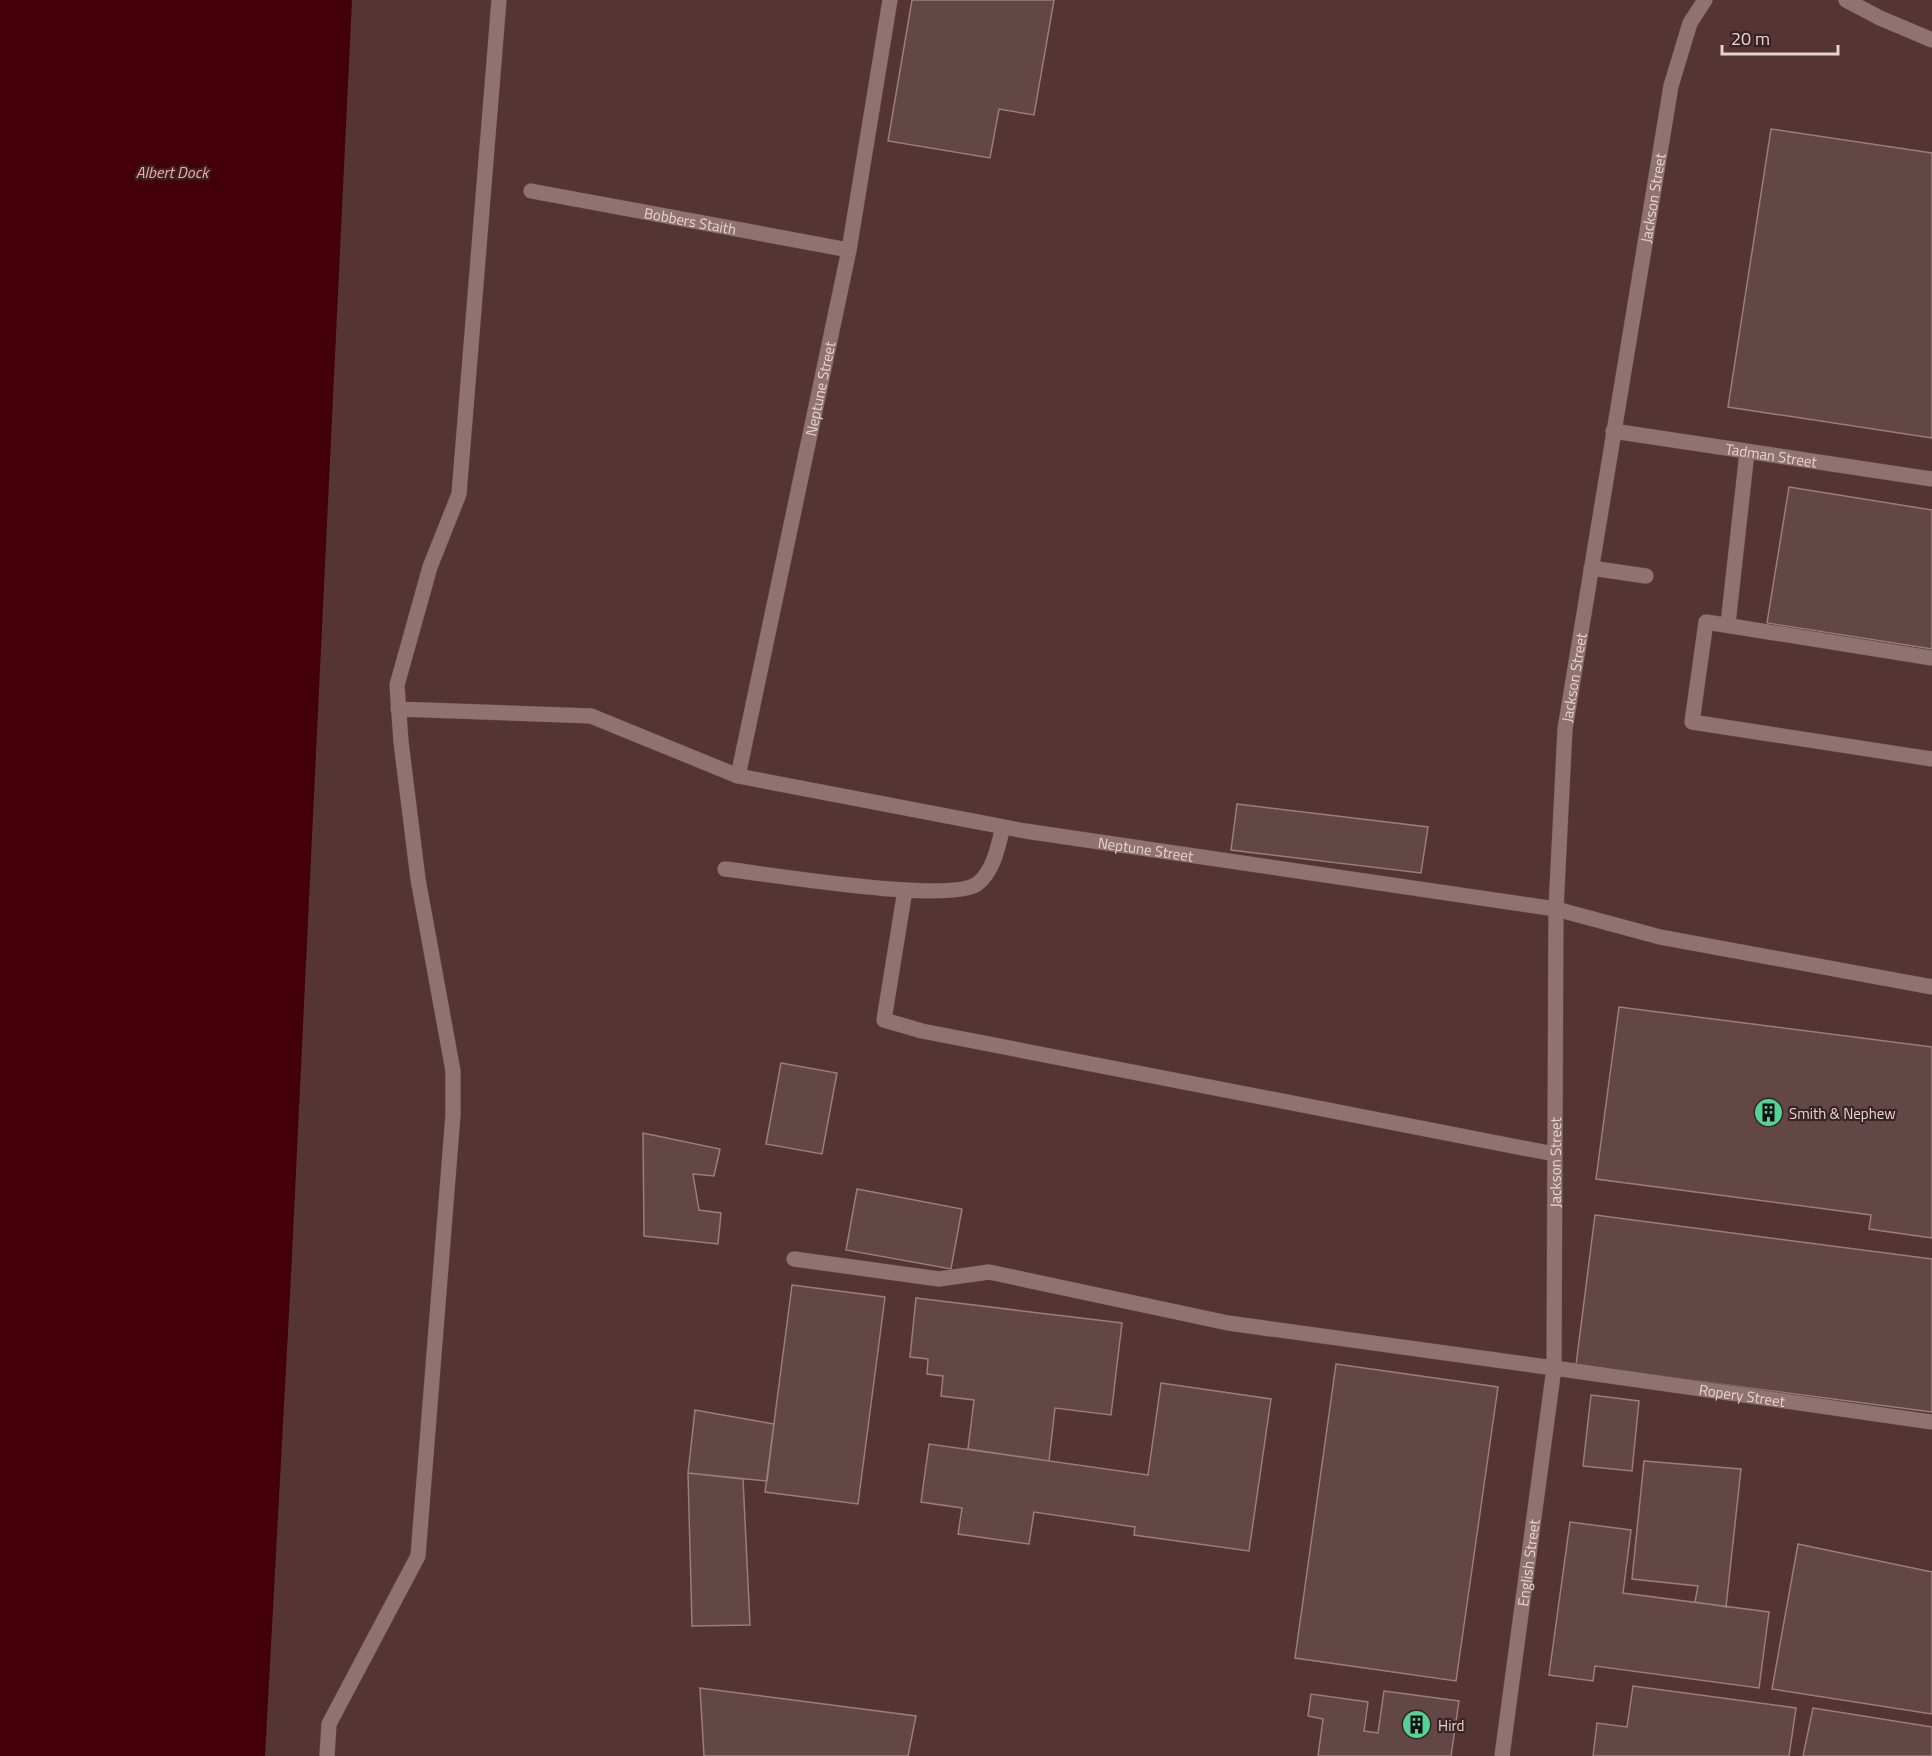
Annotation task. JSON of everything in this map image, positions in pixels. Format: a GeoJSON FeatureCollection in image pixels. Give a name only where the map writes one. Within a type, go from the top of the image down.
{"type":"FeatureCollection","features":[{"type":"Feature","properties":{"kind":"street"},"geometry":{"type":"LineString","coordinates":[[327,1756],[329,1724],[418,1556],[453,1115],[453,1071],[418,879],[397,686],[430,567],[459,494],[499,0]]}},
{"type":"Feature","properties":{"kind":"street","name":"Neptune Street"},"geometry":{"type":"LineString","coordinates":[[738,776],[849,250],[890,0]]}},
{"type":"Feature","properties":{"kind":"street","name":"Jackson Street"},"geometry":{"type":"LineString","coordinates":[[1554,1368],[1556,909],[1565,729],[1671,86],[1690,23],[1705,0]]}},
{"type":"Feature","properties":{"kind":"street"},"geometry":{"type":"LineString","coordinates":[[1846,0],[1880,18],[1932,40]]}},
{"type":"Feature","properties":{"kind":"street","name":"Bobbers Staith"},"geometry":{"type":"LineString","coordinates":[[531,191],[849,250]]}},
{"type":"Feature","properties":{"kind":"street","name":"Tadman Street"},"geometry":{"type":"LineString","coordinates":[[1613,431],[1932,479]]}},
{"type":"Feature","properties":{"kind":"street"},"geometry":{"type":"LineString","coordinates":[[1728,624],[1747,452]]}},
{"type":"Feature","properties":{"kind":"street"},"geometry":{"type":"LineString","coordinates":[[1591,568],[1646,576]]}},
{"type":"Feature","properties":{"kind":"street"},"geometry":{"type":"LineString","coordinates":[[1932,658],[1706,622],[1692,723],[1932,759]]}},
{"type":"Feature","properties":{"kind":"street","name":"Neptune Street"},"geometry":{"type":"LineString","coordinates":[[398,709],[591,716],[738,776],[1003,826],[1556,909],[1660,937],[1932,987]]}},
{"type":"Feature","properties":{"kind":"street"},"geometry":{"type":"LineString","coordinates":[[725,869],[905,890],[949,891],[976,885],[993,863],[1003,826]]}},
{"type":"Feature","properties":{"kind":"street"},"geometry":{"type":"LineString","coordinates":[[905,890],[884,1020],[922,1031],[1554,1154]]}},
{"type":"Feature","properties":{"kind":"street","name":"Ropery Street"},"geometry":{"type":"LineString","coordinates":[[794,1259],[939,1279],[989,1272],[1228,1323],[1932,1422]]}},
{"type":"Feature","properties":{"kind":"street","name":"English Street"},"geometry":{"type":"LineString","coordinates":[[1502,1756],[1554,1368]]}},
{"type":"Feature","properties":{"kind":"shaded area"},"geometry":{"type":"Polygon","coordinates":[[[0,0],[1932,0],[1932,1756],[0,1756],[0,0]]]}},
{"type":"Feature","properties":{"kind":"water","name":"Albert Dock"},"geometry":{"type":"Polygon","coordinates":[[[0,0],[352,0],[291,1276],[265,1756],[0,1756],[0,0]]]}},
{"type":"Feature","properties":{"kind":"building"},"geometry":{"type":"Polygon","coordinates":[[[912,0],[1054,0],[1034,115],[999,109],[990,158],[888,141],[912,0]]]}},
{"type":"Feature","properties":{"kind":"building"},"geometry":{"type":"Polygon","coordinates":[[[1771,129],[1932,153],[1932,438],[1728,407],[1771,129]]]}},
{"type":"Feature","properties":{"kind":"building"},"geometry":{"type":"Polygon","coordinates":[[[1789,487],[1932,510],[1932,649],[1767,623],[1789,487]]]}},
{"type":"Feature","properties":{"kind":"building"},"geometry":{"type":"Polygon","coordinates":[[[1237,804],[1428,827],[1421,873],[1231,850],[1237,804]]]}},
{"type":"Feature","properties":{"kind":"building","name":"Smith & Nephew"},"geometry":{"type":"Polygon","coordinates":[[[1619,1007],[1932,1047],[1932,1238],[1869,1229],[1871,1215],[1596,1179],[1619,1007]]]}},
{"type":"Feature","properties":{"kind":"building"},"geometry":{"type":"Polygon","coordinates":[[[781,1063],[837,1073],[822,1154],[766,1144],[781,1063]]]}},
{"type":"Feature","properties":{"kind":"building"},"geometry":{"type":"Polygon","coordinates":[[[643,1133],[720,1149],[714,1176],[693,1174],[699,1210],[721,1213],[718,1244],[644,1236],[643,1133]]]}},
{"type":"Feature","properties":{"kind":"building"},"geometry":{"type":"Polygon","coordinates":[[[857,1189],[962,1209],[951,1269],[846,1250],[857,1189]]]}},
{"type":"Feature","properties":{"kind":"building"},"geometry":{"type":"Polygon","coordinates":[[[1595,1215],[1932,1259],[1932,1412],[1576,1365],[1595,1215]]]}},
{"type":"Feature","properties":{"kind":"building"},"geometry":{"type":"Polygon","coordinates":[[[792,1285],[885,1297],[858,1504],[765,1492],[792,1285]]]}},
{"type":"Feature","properties":{"kind":"building"},"geometry":{"type":"Polygon","coordinates":[[[916,1298],[1122,1323],[1111,1415],[1055,1408],[1049,1461],[968,1449],[974,1400],[941,1396],[943,1376],[927,1374],[928,1359],[910,1357],[916,1298]]]}},
{"type":"Feature","properties":{"kind":"building"},"geometry":{"type":"Polygon","coordinates":[[[1336,1364],[1498,1387],[1456,1681],[1295,1658],[1336,1364]]]}},
{"type":"Feature","properties":{"kind":"building"},"geometry":{"type":"Polygon","coordinates":[[[1161,1383],[1271,1399],[1249,1551],[1134,1535],[1135,1527],[1034,1512],[1029,1544],[958,1534],[962,1508],[921,1502],[929,1444],[1148,1475],[1161,1383]]]}},
{"type":"Feature","properties":{"kind":"building"},"geometry":{"type":"Polygon","coordinates":[[[1591,1395],[1639,1401],[1632,1471],[1583,1466],[1591,1395]]]}},
{"type":"Feature","properties":{"kind":"building"},"geometry":{"type":"Polygon","coordinates":[[[695,1410],[774,1424],[767,1481],[688,1473],[695,1410]]]}},
{"type":"Feature","properties":{"kind":"building"},"geometry":{"type":"Polygon","coordinates":[[[1644,1461],[1741,1469],[1726,1607],[1695,1602],[1698,1586],[1632,1579],[1644,1461]]]}},
{"type":"Feature","properties":{"kind":"building"},"geometry":{"type":"Polygon","coordinates":[[[688,1473],[743,1479],[750,1625],[692,1626],[688,1473]]]}},
{"type":"Feature","properties":{"kind":"building"},"geometry":{"type":"Polygon","coordinates":[[[1570,1522],[1631,1530],[1623,1593],[1769,1612],[1759,1688],[1595,1666],[1593,1681],[1549,1675],[1570,1522]]]}},
{"type":"Feature","properties":{"kind":"building"},"geometry":{"type":"Polygon","coordinates":[[[1798,1544],[1932,1572],[1932,1714],[1772,1689],[1798,1544]]]}},
{"type":"Feature","properties":{"kind":"building"},"geometry":{"type":"Polygon","coordinates":[[[1633,1686],[1796,1708],[1789,1756],[1593,1756],[1597,1723],[1627,1727],[1633,1686]]]}},
{"type":"Feature","properties":{"kind":"building"},"geometry":{"type":"Polygon","coordinates":[[[700,1688],[916,1716],[908,1756],[704,1756],[700,1688]]]}},
{"type":"Feature","properties":{"kind":"building","name":"Hird"},"geometry":{"type":"Polygon","coordinates":[[[1384,1691],[1459,1701],[1451,1756],[1318,1756],[1323,1719],[1308,1716],[1311,1694],[1368,1702],[1364,1731],[1378,1733],[1384,1691]]]}},
{"type":"Feature","properties":{"kind":"building"},"geometry":{"type":"Polygon","coordinates":[[[1813,1708],[1932,1727],[1932,1756],[1803,1756],[1813,1708]]]}},
{"type":"Feature","properties":{"kind":"place","name":"Smith & Nephew"},"geometry":{"type":"Point","coordinates":[1768,1113]}},
{"type":"Feature","properties":{"kind":"place","name":"Hird"},"geometry":{"type":"Point","coordinates":[1417,1725]}}]}
